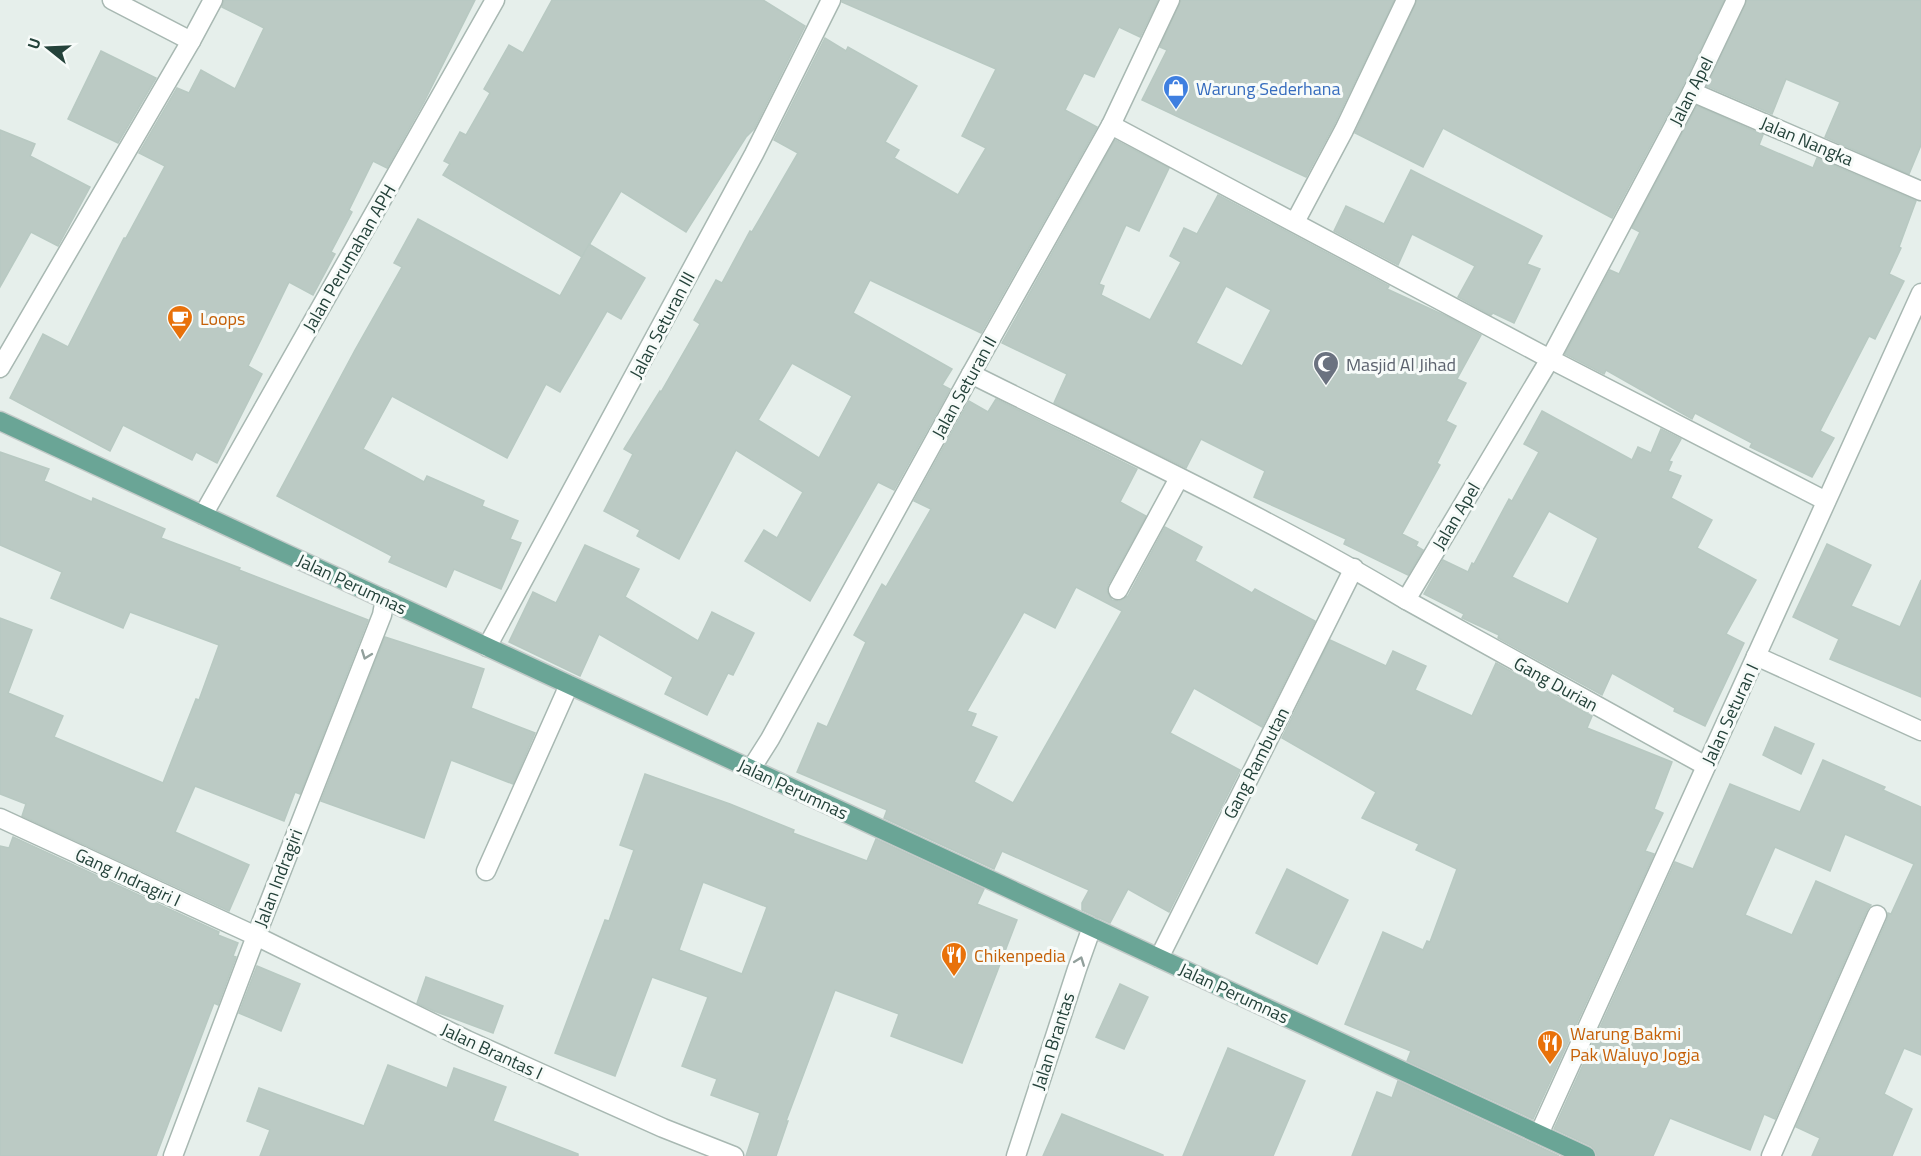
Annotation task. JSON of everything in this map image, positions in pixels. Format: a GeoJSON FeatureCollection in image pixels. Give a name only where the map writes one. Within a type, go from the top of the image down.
{"type":"FeatureCollection","features":[{"type":"Feature","properties":{"kind":"main road","name":"Jalan Perumnas"},"geometry":{"type":"LineString","coordinates":[[0,421],[1586,1156]]}},
{"type":"Feature","properties":{"kind":"street"},"geometry":{"type":"LineString","coordinates":[[112,0],[191,41]]}},
{"type":"Feature","properties":{"kind":"street"},"geometry":{"type":"LineString","coordinates":[[0,368],[213,0]]}},
{"type":"Feature","properties":{"kind":"street","name":"Jalan Perumahan APH"},"geometry":{"type":"LineString","coordinates":[[203,515],[495,0]]}},
{"type":"Feature","properties":{"kind":"street","name":"Jalan Seturan III"},"geometry":{"type":"LineString","coordinates":[[487,647],[754,154],[831,0]]}},
{"type":"Feature","properties":{"kind":"street","name":"Jalan Seturan II"},"geometry":{"type":"LineString","coordinates":[[751,769],[776,729],[1111,125],[1170,0]]}},
{"type":"Feature","properties":{"kind":"street"},"geometry":{"type":"LineString","coordinates":[[1295,222],[1344,130],[1406,0]]}},
{"type":"Feature","properties":{"kind":"street","name":"Jalan Apel"},"geometry":{"type":"LineString","coordinates":[[1406,600],[1550,359],[1692,92],[1736,0]]}},
{"type":"Feature","properties":{"kind":"street","name":"Jalan Nangka"},"geometry":{"type":"LineString","coordinates":[[1692,92],[1921,191]]}},
{"type":"Feature","properties":{"kind":"street"},"geometry":{"type":"LineString","coordinates":[[1111,125],[1550,359],[1826,501]]}},
{"type":"Feature","properties":{"kind":"street","name":"Jalan Seturan I"},"geometry":{"type":"LineString","coordinates":[[1539,1134],[1921,293]]}},
{"type":"Feature","properties":{"kind":"street"},"geometry":{"type":"LineString","coordinates":[[971,374],[1354,568],[1406,600]]}},
{"type":"Feature","properties":{"kind":"street"},"geometry":{"type":"LineString","coordinates":[[1118,590],[1179,478]]}},
{"type":"Feature","properties":{"kind":"street","name":"Gang Rambutan"},"geometry":{"type":"LineString","coordinates":[[1159,958],[1354,568]]}},
{"type":"Feature","properties":{"kind":"street","name":"Jalan Indragiri"},"geometry":{"type":"LineString","coordinates":[[172,1156],[255,936],[381,615],[385,599]]}},
{"type":"Feature","properties":{"kind":"street","name":"Gang Durian"},"geometry":{"type":"LineString","coordinates":[[1406,600],[1684,756],[1706,766]]}},
{"type":"Feature","properties":{"kind":"street"},"geometry":{"type":"LineString","coordinates":[[1756,656],[1921,731]]}},
{"type":"Feature","properties":{"kind":"street"},"geometry":{"type":"LineString","coordinates":[[486,871],[569,685]]}},
{"type":"Feature","properties":{"kind":"street","name":"Gang Indragiri I"},"geometry":{"type":"LineString","coordinates":[[0,818],[255,936]]}},
{"type":"Feature","properties":{"kind":"street"},"geometry":{"type":"LineString","coordinates":[[1771,1156],[1877,915]]}},
{"type":"Feature","properties":{"kind":"street","name":"Jalan Brantas"},"geometry":{"type":"LineString","coordinates":[[1016,1156],[1092,927]]}},
{"type":"Feature","properties":{"kind":"street","name":"Jalan Brantas I"},"geometry":{"type":"LineString","coordinates":[[255,936],[467,1040],[663,1128],[734,1156]]}},
{"type":"Feature","properties":{"kind":"building"},"geometry":{"type":"Polygon","coordinates":[[[224,0],[475,0],[424,102],[387,168],[373,161],[349,210],[352,212],[331,252],[335,254],[313,295],[289,282],[248,366],[262,374],[217,463],[196,452],[192,460],[123,425],[110,451],[10,398],[43,334],[68,347],[124,238],[165,166],[139,153],[177,88],[189,93],[201,70],[235,89],[264,28],[222,7],[224,0]]]}},
{"type":"Feature","properties":{"kind":"building"},"geometry":{"type":"Polygon","coordinates":[[[552,0],[763,0],[805,26],[754,129],[746,137],[686,232],[621,191],[582,257],[443,175],[450,164],[444,161],[460,132],[466,135],[490,93],[484,89],[509,45],[523,53],[552,0]]]}},
{"type":"Feature","properties":{"kind":"building"},"geometry":{"type":"Polygon","coordinates":[[[842,0],[1158,0],[1140,37],[1119,27],[1094,77],[1084,73],[1065,110],[1097,127],[981,333],[870,280],[853,313],[952,369],[942,385],[950,389],[894,490],[878,482],[810,601],[745,561],[764,530],[777,538],[803,492],[736,450],[679,559],[637,536],[640,530],[604,511],[633,454],[624,449],[661,392],[700,324],[694,320],[716,280],[722,283],[750,231],[752,232],[798,153],[774,140],[825,38],[846,51],[848,47],[917,86],[885,142],[899,150],[894,158],[958,195],[986,148],[962,136],[996,69],[842,2],[842,0]],[[792,363],[758,420],[819,458],[852,396],[792,363]]]}},
{"type":"Feature","properties":{"kind":"building"},"geometry":{"type":"Polygon","coordinates":[[[1181,0],[1394,0],[1334,125],[1306,177],[1142,100],[1167,50],[1160,47],[1181,0]]]}},
{"type":"Feature","properties":{"kind":"building"},"geometry":{"type":"Polygon","coordinates":[[[1417,0],[1724,0],[1682,87],[1612,218],[1443,128],[1423,167],[1355,133],[1417,0]]]}},
{"type":"Feature","properties":{"kind":"building"},"geometry":{"type":"Polygon","coordinates":[[[1747,0],[1921,0],[1921,145],[1909,174],[1825,137],[1840,102],[1786,79],[1772,114],[1707,86],[1747,0]]]}},
{"type":"Feature","properties":{"kind":"building"},"geometry":{"type":"Polygon","coordinates":[[[101,51],[156,78],[118,143],[68,119],[101,51]]]}},
{"type":"Feature","properties":{"kind":"building"},"geometry":{"type":"Polygon","coordinates":[[[1697,106],[1763,135],[1759,145],[1813,168],[1817,158],[1916,201],[1899,247],[1901,248],[1889,274],[1904,281],[1875,339],[1869,336],[1820,431],[1834,438],[1812,477],[1750,447],[1752,443],[1695,413],[1692,419],[1606,370],[1604,374],[1565,354],[1610,270],[1619,274],[1640,232],[1632,228],[1697,106]]]}},
{"type":"Feature","properties":{"kind":"building"},"geometry":{"type":"Polygon","coordinates":[[[0,130],[35,144],[30,156],[90,187],[58,246],[31,232],[0,287],[0,130]]]}},
{"type":"Feature","properties":{"kind":"building"},"geometry":{"type":"Polygon","coordinates":[[[1115,140],[1169,168],[1139,231],[1126,225],[1099,284],[1104,286],[1101,295],[1150,320],[1181,262],[1170,256],[1184,228],[1197,234],[1218,195],[1389,286],[1387,289],[1481,335],[1457,379],[1466,383],[1446,421],[1456,426],[1437,463],[1440,465],[1402,534],[1418,542],[1416,546],[1423,550],[1408,575],[1344,544],[1346,539],[1254,497],[1265,471],[1201,439],[1186,468],[1054,403],[1067,374],[1002,343],[1115,140]],[[1226,286],[1196,343],[1242,366],[1271,310],[1226,286]]]}},
{"type":"Feature","properties":{"kind":"building"},"geometry":{"type":"Polygon","coordinates":[[[1411,170],[1542,236],[1527,264],[1540,269],[1514,323],[1493,313],[1491,315],[1458,297],[1475,266],[1412,234],[1398,265],[1334,231],[1346,206],[1384,224],[1411,170]]]}},
{"type":"Feature","properties":{"kind":"building"},"geometry":{"type":"Polygon","coordinates":[[[418,219],[560,296],[589,244],[645,278],[621,319],[607,311],[560,392],[546,384],[507,458],[392,396],[363,449],[424,482],[427,476],[484,501],[482,506],[518,521],[510,539],[521,543],[501,589],[454,569],[446,587],[389,562],[392,556],[277,496],[402,267],[394,263],[418,219]]]}},
{"type":"Feature","properties":{"kind":"building"},"geometry":{"type":"Polygon","coordinates":[[[996,399],[1137,469],[1120,502],[1146,516],[1108,585],[1107,591],[1112,600],[1119,601],[1128,596],[1165,527],[1202,547],[1195,561],[1252,593],[1255,589],[1315,621],[1262,727],[1194,688],[1170,733],[1240,770],[1169,912],[1128,889],[1110,923],[1082,910],[1082,903],[1089,890],[1002,851],[994,869],[884,818],[887,810],[797,772],[818,723],[827,727],[866,642],[854,635],[882,584],[886,587],[931,509],[914,501],[969,401],[988,412],[996,399]],[[1076,587],[1055,628],[1024,612],[967,711],[976,714],[971,726],[997,737],[974,782],[1013,803],[1122,611],[1076,587]]]}},
{"type":"Feature","properties":{"kind":"building"},"geometry":{"type":"Polygon","coordinates":[[[1542,411],[1632,460],[1638,447],[1651,453],[1661,429],[1681,439],[1669,461],[1672,462],[1668,471],[1681,476],[1671,498],[1712,520],[1697,548],[1756,580],[1726,634],[1744,643],[1705,726],[1674,711],[1675,708],[1612,673],[1602,695],[1498,638],[1499,635],[1462,618],[1464,614],[1424,594],[1443,560],[1468,572],[1472,563],[1474,564],[1509,499],[1512,501],[1539,452],[1524,444],[1542,411]],[[1549,511],[1512,577],[1568,604],[1598,538],[1549,511]]]}},
{"type":"Feature","properties":{"kind":"building"},"geometry":{"type":"Polygon","coordinates":[[[0,452],[49,469],[44,481],[92,502],[93,498],[165,529],[161,538],[368,620],[300,794],[295,792],[284,821],[195,786],[175,832],[249,865],[229,911],[22,816],[26,804],[0,794],[0,618],[32,630],[8,693],[63,716],[54,737],[163,783],[196,699],[199,700],[219,645],[130,612],[123,628],[51,598],[62,572],[0,545],[0,452]]]}},
{"type":"Feature","properties":{"kind":"building"},"geometry":{"type":"Polygon","coordinates":[[[1827,544],[1871,565],[1851,606],[1900,627],[1921,580],[1921,697],[1830,659],[1839,639],[1793,617],[1827,544]]]}},
{"type":"Feature","properties":{"kind":"building"},"geometry":{"type":"Polygon","coordinates":[[[585,545],[639,569],[625,597],[698,641],[712,612],[754,633],[733,675],[728,673],[707,715],[665,694],[673,677],[599,634],[580,676],[509,642],[533,592],[556,603],[585,545]]]}},
{"type":"Feature","properties":{"kind":"building"},"geometry":{"type":"Polygon","coordinates":[[[385,637],[484,669],[471,708],[535,733],[513,784],[451,760],[424,838],[321,801],[385,637]]]}},
{"type":"Feature","properties":{"kind":"building"},"geometry":{"type":"Polygon","coordinates":[[[1330,640],[1386,666],[1393,651],[1426,666],[1415,690],[1472,716],[1496,663],[1592,716],[1587,728],[1672,762],[1654,809],[1663,813],[1645,851],[1654,854],[1533,1119],[1407,1061],[1411,1051],[1345,1024],[1383,932],[1423,950],[1427,941],[1430,942],[1457,869],[1416,850],[1419,844],[1362,818],[1376,792],[1282,738],[1330,640]]]}},
{"type":"Feature","properties":{"kind":"building"},"geometry":{"type":"Polygon","coordinates":[[[1775,727],[1814,744],[1801,774],[1763,755],[1775,727]]]}},
{"type":"Feature","properties":{"kind":"building"},"geometry":{"type":"Polygon","coordinates":[[[1823,760],[1885,787],[1883,790],[1921,807],[1921,1055],[1904,1048],[1884,1094],[1912,1109],[1892,1156],[1812,1156],[1820,1138],[1796,1127],[1887,920],[1888,913],[1891,914],[1914,864],[1845,834],[1830,871],[1775,847],[1745,915],[1792,935],[1816,881],[1871,905],[1775,1119],[1764,1114],[1750,1150],[1670,1118],[1653,1156],[1597,1156],[1591,1146],[1554,1129],[1675,862],[1693,869],[1730,784],[1800,812],[1823,760]]]}},
{"type":"Feature","properties":{"kind":"building"},"geometry":{"type":"Polygon","coordinates":[[[645,774],[730,804],[794,830],[793,833],[867,861],[876,839],[984,889],[977,904],[1017,920],[962,1063],[891,1036],[899,1014],[835,990],[786,1121],[788,1121],[776,1156],[746,1156],[760,1113],[711,1095],[717,1079],[682,1066],[708,997],[652,977],[615,1076],[555,1053],[605,920],[609,921],[634,850],[620,845],[645,774]],[[703,882],[679,950],[742,974],[767,907],[703,882]]]}},
{"type":"Feature","properties":{"kind":"building"},"geometry":{"type":"Polygon","coordinates":[[[13,837],[219,932],[218,935],[238,943],[233,956],[236,957],[218,1005],[214,1003],[156,1156],[0,1156],[0,846],[9,848],[13,837]]]}},
{"type":"Feature","properties":{"kind":"building"},"geometry":{"type":"Polygon","coordinates":[[[1287,869],[1348,900],[1317,964],[1256,933],[1287,869]]]}},
{"type":"Feature","properties":{"kind":"building"},"geometry":{"type":"Polygon","coordinates":[[[257,966],[300,984],[281,1031],[239,1013],[257,966]]]}},
{"type":"Feature","properties":{"kind":"building"},"geometry":{"type":"Polygon","coordinates":[[[426,977],[503,1006],[493,1033],[417,1003],[426,977]]]}},
{"type":"Feature","properties":{"kind":"building"},"geometry":{"type":"Polygon","coordinates":[[[1120,984],[1148,997],[1124,1049],[1096,1037],[1120,984]]]}},
{"type":"Feature","properties":{"kind":"building"},"geometry":{"type":"Polygon","coordinates":[[[1228,1048],[1305,1081],[1273,1156],[1183,1156],[1228,1048]]]}},
{"type":"Feature","properties":{"kind":"building"},"geometry":{"type":"Polygon","coordinates":[[[388,1065],[447,1088],[454,1068],[506,1087],[493,1121],[578,1154],[578,1156],[260,1156],[270,1130],[247,1121],[259,1088],[364,1126],[388,1065]]]}},
{"type":"Feature","properties":{"kind":"building"},"geometry":{"type":"Polygon","coordinates":[[[1398,1081],[1559,1156],[1352,1156],[1377,1092],[1392,1098],[1398,1081]]]}},
{"type":"Feature","properties":{"kind":"building"},"geometry":{"type":"Polygon","coordinates":[[[1062,1114],[1163,1155],[1163,1156],[1043,1156],[1062,1114]]]}},
{"type":"Feature","properties":{"kind":"place","name":"Warung Sederhana"},"geometry":{"type":"Point","coordinates":[1176,111]}},
{"type":"Feature","properties":{"kind":"place","name":"Loops"},"geometry":{"type":"Point","coordinates":[180,341]}},
{"type":"Feature","properties":{"kind":"place","name":"Masjid Al Jihad"},"geometry":{"type":"Point","coordinates":[1326,387]}},
{"type":"Feature","properties":{"kind":"place","name":"Chikenpedia"},"geometry":{"type":"Point","coordinates":[954,978]}},
{"type":"Feature","properties":{"kind":"place","name":"Warung Bakmi Pak Waluyo Jogja"},"geometry":{"type":"Point","coordinates":[1550,1066]}}]}
